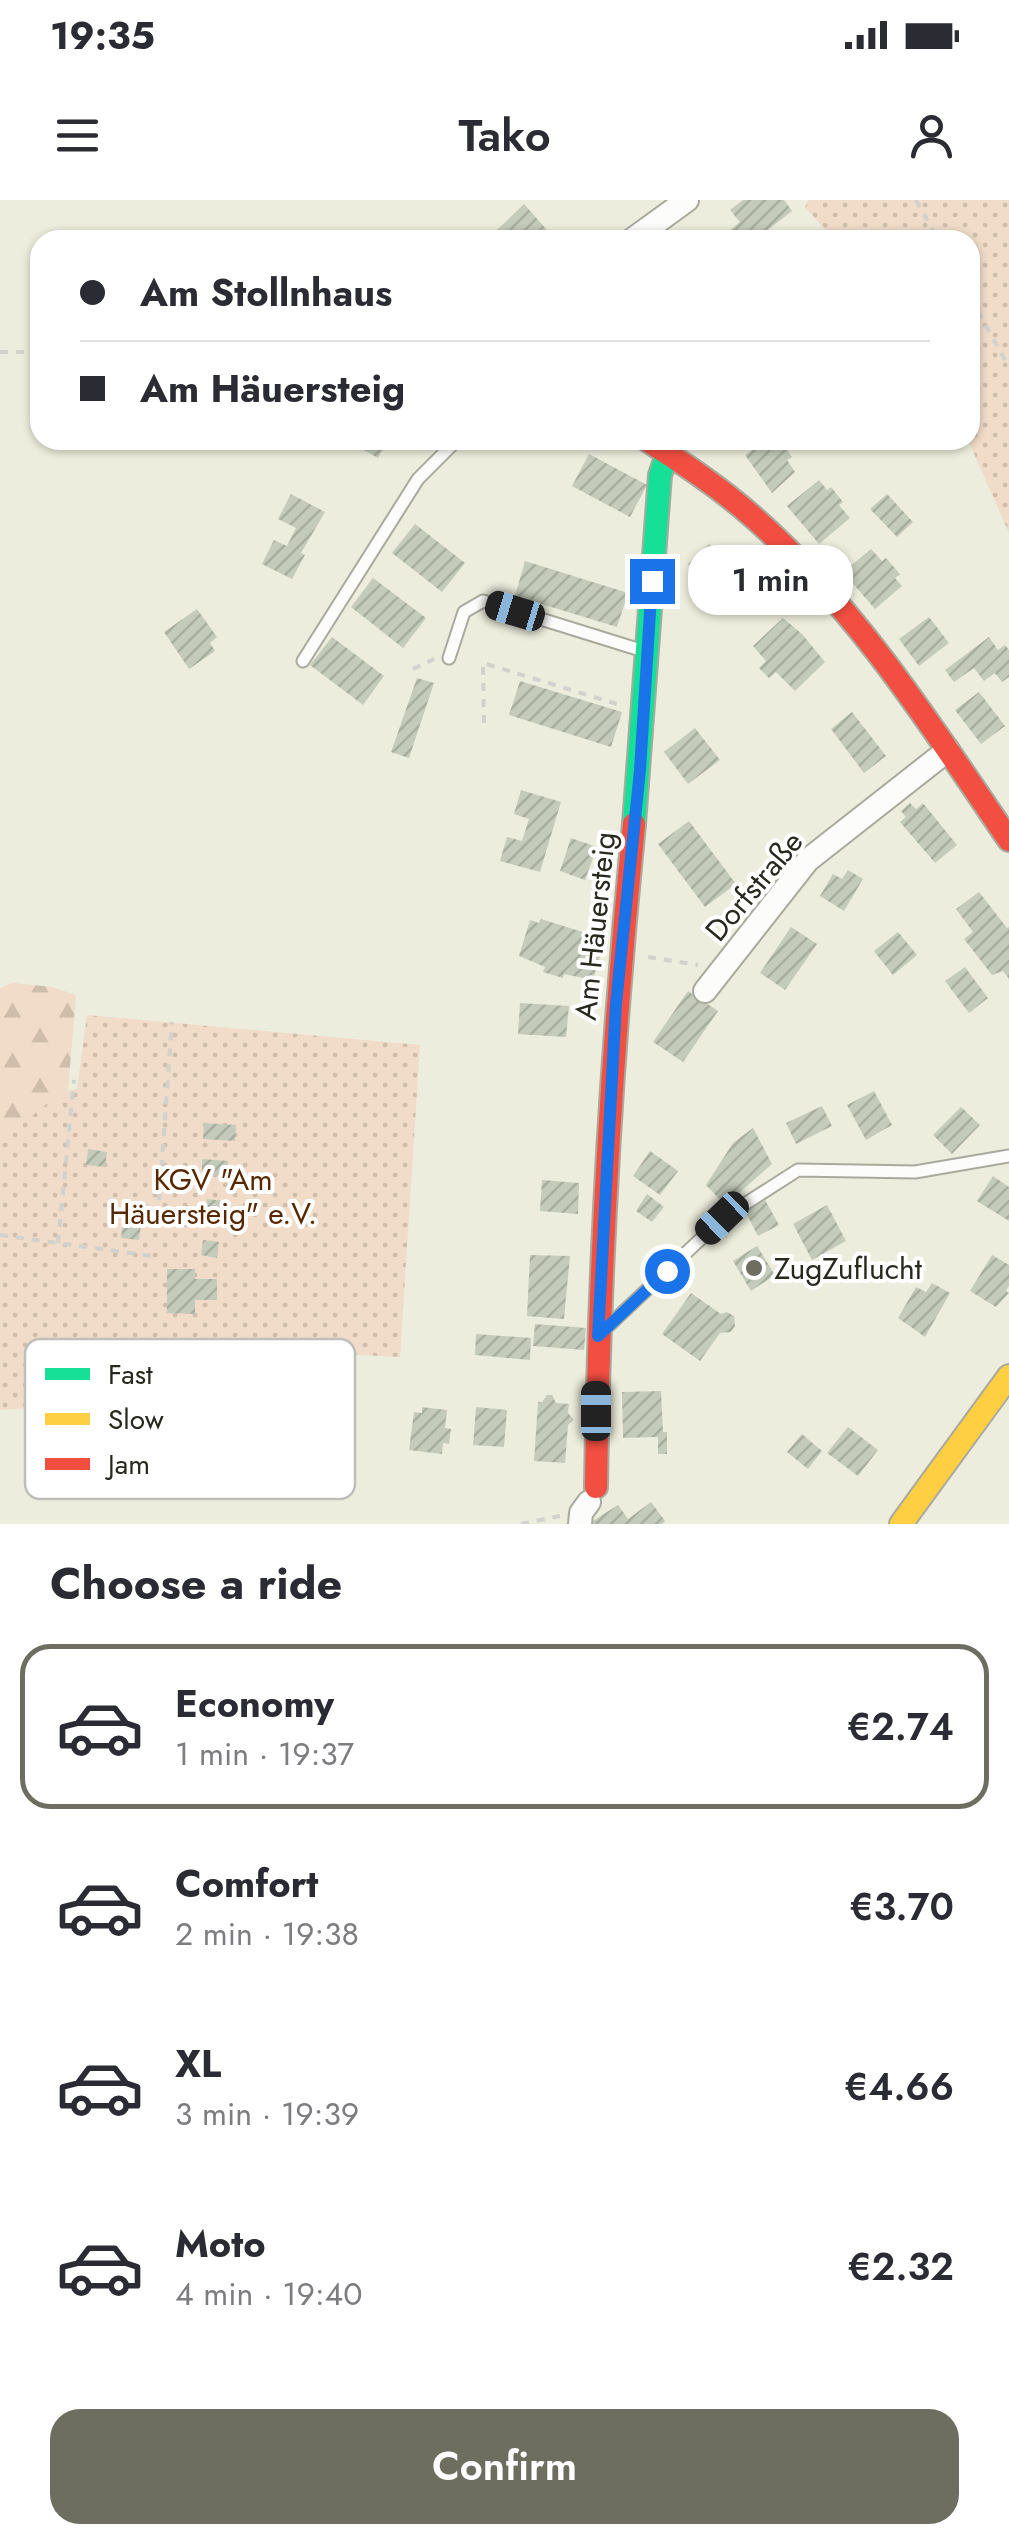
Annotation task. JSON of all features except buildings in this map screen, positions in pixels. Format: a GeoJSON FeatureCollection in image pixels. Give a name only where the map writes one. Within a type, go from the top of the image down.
{"type":"FeatureCollection","features":[{"type":"Feature","properties":{"kind":"street"},"geometry":{"type":"LineString","coordinates":[[646,230],[687,200]]}},
{"type":"Feature","properties":{"kind":"street"},"geometry":{"type":"LineString","coordinates":[[664,450],[751,514],[816,582],[948,750],[1009,840]]}},
{"type":"Feature","properties":{"kind":"street","name":"Am Häuersteig"},"geometry":{"type":"LineString","coordinates":[[587,1506],[621,952],[660,475],[668,452]]}},
{"type":"Feature","properties":{"kind":"street","name":"Dorfstraße"},"geometry":{"type":"LineString","coordinates":[[705,991],[808,860],[948,750]]}},
{"type":"Feature","properties":{"kind":"street"},"geometry":{"type":"LineString","coordinates":[[901,1524],[1009,1376]]}},
{"type":"Feature","properties":{"kind":"lane"},"geometry":{"type":"LineString","coordinates":[[303,661],[418,478],[447,450]]}},
{"type":"Feature","properties":{"kind":"lane"},"geometry":{"type":"LineString","coordinates":[[442,658],[464,612],[482,601],[646,652]]}},
{"type":"Feature","properties":{"kind":"lane"},"geometry":{"type":"LineString","coordinates":[[598,1336],[722,1218],[798,1170],[915,1172],[1009,1156]]}},
{"type":"Feature","properties":{"kind":"path"},"geometry":{"type":"LineString","coordinates":[[916,200],[932,230]]}},
{"type":"Feature","properties":{"kind":"path"},"geometry":{"type":"LineString","coordinates":[[980,315],[1009,367]]}},
{"type":"Feature","properties":{"kind":"path"},"geometry":{"type":"LineString","coordinates":[[0,352],[30,352]]}},
{"type":"Feature","properties":{"kind":"path"},"geometry":{"type":"LineString","coordinates":[[413,668],[442,658]]}},
{"type":"Feature","properties":{"kind":"path"},"geometry":{"type":"LineString","coordinates":[[484,722],[483,663],[643,712]]}},
{"type":"Feature","properties":{"kind":"path"},"geometry":{"type":"LineString","coordinates":[[621,952],[722,969]]}},
{"type":"Feature","properties":{"kind":"path"},"geometry":{"type":"LineString","coordinates":[[158,1216],[172,1022]]}},
{"type":"Feature","properties":{"kind":"path"},"geometry":{"type":"LineString","coordinates":[[58,1243],[74,1080]]}},
{"type":"Feature","properties":{"kind":"path"},"geometry":{"type":"LineString","coordinates":[[0,1236],[152,1256]]}},
{"type":"Feature","properties":{"kind":"path"},"geometry":{"type":"LineString","coordinates":[[521,1524],[587,1506]]}},
{"type":"Feature","properties":{"kind":"green space"},"geometry":{"type":"Polygon","coordinates":[[[809,200],[1009,200],[1009,533],[972,450],[980,450],[980,230],[825,230],[805,207],[809,200]]]}},
{"type":"Feature","properties":{"kind":"green space"},"geometry":{"type":"Polygon","coordinates":[[[13,983],[52,987],[76,995],[68,1091],[0,1137],[0,988],[13,983]]]}},
{"type":"Feature","properties":{"kind":"green space","name":"KGV \"Am Häuersteig\" e.V."},"geometry":{"type":"Polygon","coordinates":[[[87,1015],[420,1045],[400,1357],[355,1355],[355,1339],[25,1339],[25,1408],[0,1410],[0,1137],[56,1096],[77,1089],[87,1015]]]}},
{"type":"Feature","properties":{"kind":"traffic: fast"},"geometry":{"type":"LineString","coordinates":[[634,824],[660,475],[668,452]]}},
{"type":"Feature","properties":{"kind":"traffic: slow"},"geometry":{"type":"LineString","coordinates":[[901,1524],[1009,1376]]}},
{"type":"Feature","properties":{"kind":"traffic: jam"},"geometry":{"type":"LineString","coordinates":[[662,450],[740,505],[825,589],[891,670],[1009,840]]}},
{"type":"Feature","properties":{"kind":"traffic: jam"},"geometry":{"type":"LineString","coordinates":[[596,1487],[608,1155],[634,824]]}},
{"type":"Feature","properties":{"kind":"place","name":"ZugZuflucht"},"geometry":{"type":"Point","coordinates":[754,1268]}},
{"type":"Feature","properties":{"kind":"route"},"geometry":{"type":"LineString","coordinates":[[652,581],[640,770],[616,1004],[598,1336],[667,1271]]}}]}
